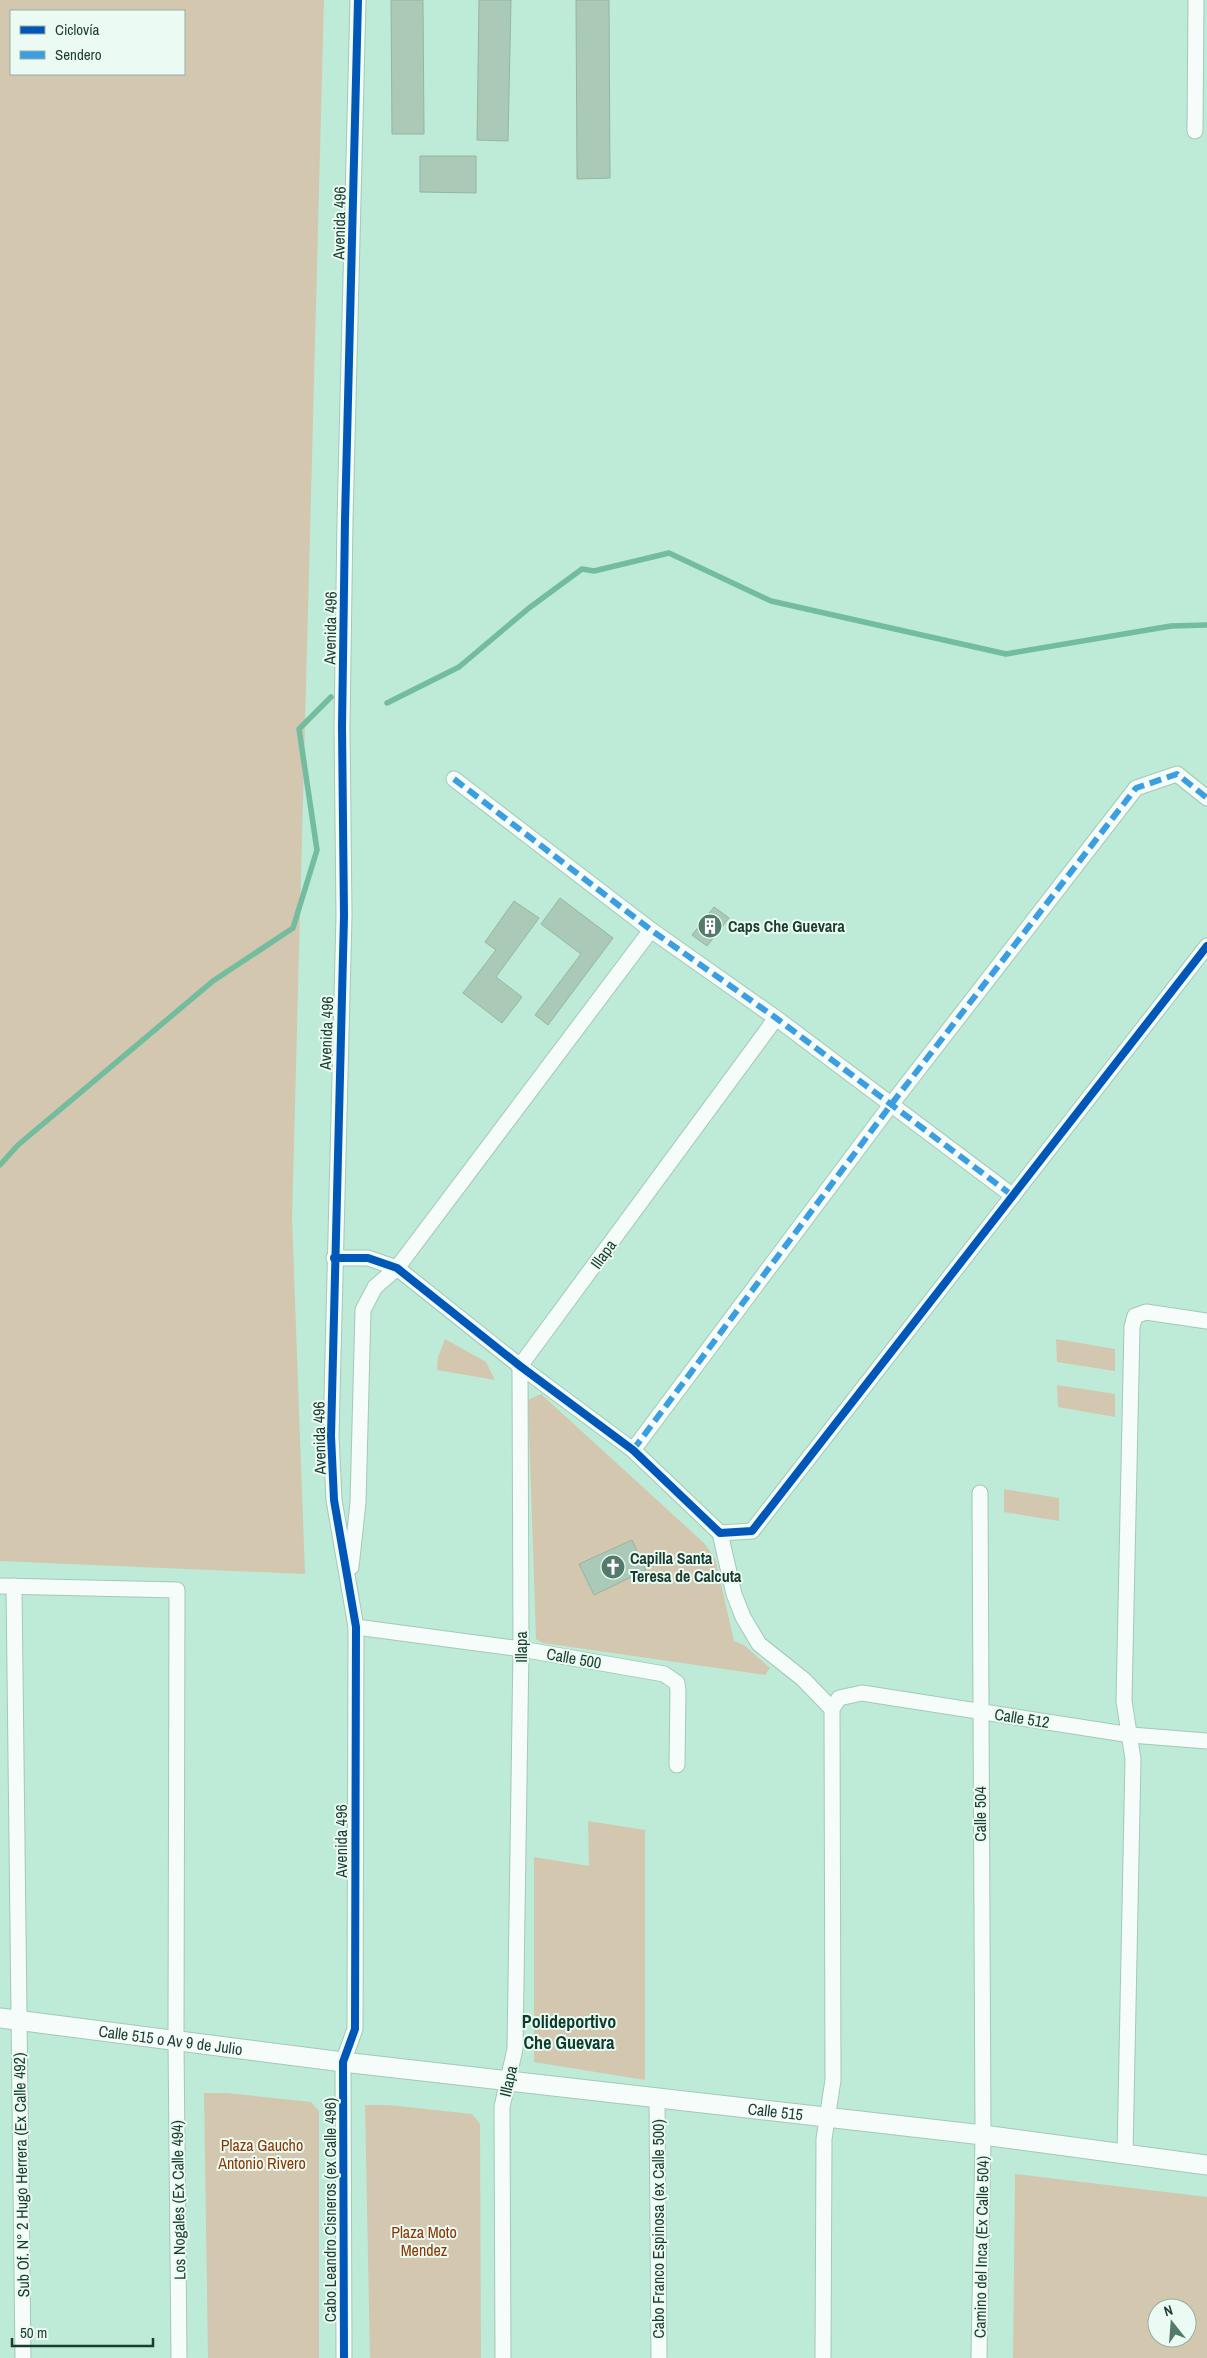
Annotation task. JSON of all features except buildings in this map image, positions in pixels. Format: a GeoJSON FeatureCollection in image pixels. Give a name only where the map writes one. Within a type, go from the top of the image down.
{"type":"FeatureCollection","features":[{"type":"Feature","properties":{"kind":"street","name":"Avenida 496"},"geometry":{"type":"LineString","coordinates":[[343,2062],[354,2029],[356,1628],[334,1500],[331,1445],[334,1258],[344,916],[342,727],[358,0]]}},
{"type":"Feature","properties":{"kind":"street"},"geometry":{"type":"LineString","coordinates":[[1195,130],[1196,0]]}},
{"type":"Feature","properties":{"kind":"street"},"geometry":{"type":"LineString","coordinates":[[633,1450],[890,1106],[1136,788],[1177,774],[1207,798]]}},
{"type":"Feature","properties":{"kind":"street"},"geometry":{"type":"LineString","coordinates":[[454,779],[651,930],[776,1018],[890,1106],[1013,1196]]}},
{"type":"Feature","properties":{"kind":"street"},"geometry":{"type":"LineString","coordinates":[[349,1585],[358,1503],[363,1310],[375,1288],[397,1268],[651,930]]}},
{"type":"Feature","properties":{"kind":"street"},"geometry":{"type":"LineString","coordinates":[[720,1533],[752,1531],[1207,946]]}},
{"type":"Feature","properties":{"kind":"street","name":"Illapa"},"geometry":{"type":"LineString","coordinates":[[504,2358],[502,2108],[515,2049],[521,1649],[520,1366],[776,1018]]}},
{"type":"Feature","properties":{"kind":"street"},"geometry":{"type":"LineString","coordinates":[[334,1258],[368,1258],[397,1268],[520,1366],[633,1450],[720,1533],[734,1594],[743,1617],[759,1644],[835,1704],[833,2080],[824,2139],[823,2358]]}},
{"type":"Feature","properties":{"kind":"street"},"geometry":{"type":"LineString","coordinates":[[1125,2154],[1133,1769],[1131,1735],[1124,1702],[1132,1327],[1135,1316],[1146,1312],[1207,1320]]}},
{"type":"Feature","properties":{"kind":"street","name":"Calle 504"},"geometry":{"type":"LineString","coordinates":[[980,1493],[983,2136]]}},
{"type":"Feature","properties":{"kind":"street","name":"Sub Of. N° 2 Hugo Herrera (Ex Calle 492)"},"geometry":{"type":"LineString","coordinates":[[7,1586],[19,2021],[23,2358]]}},
{"type":"Feature","properties":{"kind":"street","name":"Los Nogales (Ex Calle 494)"},"geometry":{"type":"LineString","coordinates":[[7,1586],[177,1590],[176,2042],[180,2358]]}},
{"type":"Feature","properties":{"kind":"street","name":"Calle 500"},"geometry":{"type":"LineString","coordinates":[[356,1628],[521,1649],[664,1674],[676,1683],[678,1691],[677,1765]]}},
{"type":"Feature","properties":{"kind":"street","name":"Calle 512"},"geometry":{"type":"LineString","coordinates":[[835,1704],[862,1693],[1131,1735],[1207,1741]]}},
{"type":"Feature","properties":{"kind":"street","name":"Calle 515 o Av 9 de Julio"},"geometry":{"type":"LineString","coordinates":[[0,2018],[343,2062]]}},
{"type":"Feature","properties":{"kind":"street","name":"Calle 515"},"geometry":{"type":"LineString","coordinates":[[343,2062],[828,2117],[1207,2165]]}},
{"type":"Feature","properties":{"kind":"street","name":"Cabo Leandro Cisneros (ex Calle 496)"},"geometry":{"type":"LineString","coordinates":[[343,2062],[344,2358]]}},
{"type":"Feature","properties":{"kind":"street","name":"Cabo Franco Espinosa (ex Calle 500)"},"geometry":{"type":"LineString","coordinates":[[657,2099],[659,2358]]}},
{"type":"Feature","properties":{"kind":"street","name":"Camino del Inca (Ex Calle 504)"},"geometry":{"type":"LineString","coordinates":[[979,2358],[983,2136]]}},
{"type":"Feature","properties":{"kind":"green space"},"geometry":{"type":"Polygon","coordinates":[[[0,0],[324,0],[292,1219],[305,1574],[0,1561],[0,0]]]}},
{"type":"Feature","properties":{"kind":"green space"},"geometry":{"type":"Polygon","coordinates":[[[445,1339],[486,1362],[495,1380],[437,1370],[438,1357],[445,1339]]]}},
{"type":"Feature","properties":{"kind":"green space"},"geometry":{"type":"Polygon","coordinates":[[[1056,1339],[1115,1349],[1115,1371],[1057,1362],[1056,1339]]]}},
{"type":"Feature","properties":{"kind":"green space"},"geometry":{"type":"Polygon","coordinates":[[[1057,1385],[1115,1394],[1115,1417],[1058,1407],[1057,1385]]]}},
{"type":"Feature","properties":{"kind":"green space"},"geometry":{"type":"Polygon","coordinates":[[[541,1394],[704,1543],[715,1558],[734,1641],[744,1645],[770,1668],[765,1675],[543,1643],[536,1639],[528,1400],[541,1394]]]}},
{"type":"Feature","properties":{"kind":"green space"},"geometry":{"type":"Polygon","coordinates":[[[1004,1489],[1059,1498],[1059,1521],[1004,1512],[1004,1489]]]}},
{"type":"Feature","properties":{"kind":"green space"},"geometry":{"type":"Polygon","coordinates":[[[588,1821],[645,1830],[645,2080],[534,2062],[534,1857],[589,1866],[588,1821]]]}},
{"type":"Feature","properties":{"kind":"green space","name":"Plaza Gaucho Antonio Rivero"},"geometry":{"type":"Polygon","coordinates":[[[204,2093],[227,2093],[311,2102],[319,2111],[319,2358],[208,2358],[204,2093]]]}},
{"type":"Feature","properties":{"kind":"green space","name":"Plaza Moto Mendez"},"geometry":{"type":"Polygon","coordinates":[[[365,2105],[388,2105],[472,2114],[480,2124],[481,2358],[370,2358],[365,2105]]]}},
{"type":"Feature","properties":{"kind":"green space"},"geometry":{"type":"Polygon","coordinates":[[[1015,2174],[1207,2197],[1207,2358],[1013,2358],[1015,2174]]]}},
{"type":"Feature","properties":{"kind":"waterway"},"geometry":{"type":"LineString","coordinates":[[387,703],[459,667],[529,608],[582,569],[594,571],[669,553],[771,601],[1006,654],[1171,626],[1207,625]]}},
{"type":"Feature","properties":{"kind":"waterway"},"geometry":{"type":"LineString","coordinates":[[0,1165],[18,1145],[213,981],[293,928],[317,850],[299,729],[331,697]]}},
{"type":"Feature","properties":{"kind":"marked path"},"geometry":{"type":"LineString","coordinates":[[633,1450],[890,1106],[1136,788],[1177,774],[1207,798]]}},
{"type":"Feature","properties":{"kind":"marked path"},"geometry":{"type":"LineString","coordinates":[[454,779],[651,930],[776,1018],[1013,1196]]}},
{"type":"Feature","properties":{"kind":"cycle path"},"geometry":{"type":"LineString","coordinates":[[344,2358],[343,2062],[355,2029],[356,1627],[334,1500],[331,1436],[344,916],[342,727],[345,520],[358,0]]}},
{"type":"Feature","properties":{"kind":"cycle path"},"geometry":{"type":"LineString","coordinates":[[334,1258],[368,1258],[397,1268],[520,1366],[633,1450],[720,1533],[752,1531],[1207,946]]}},
{"type":"Feature","properties":{"kind":"place","name":"Caps Che Guevara"},"geometry":{"type":"Point","coordinates":[710,926]}},
{"type":"Feature","properties":{"kind":"place","name":"Capilla Santa Teresa de Calcuta"},"geometry":{"type":"Point","coordinates":[613,1567]}},
{"type":"Feature","properties":{"kind":"district","name":"Polideportivo Che Guevara"},"geometry":{"type":"Point","coordinates":[569,2032]}}]}
